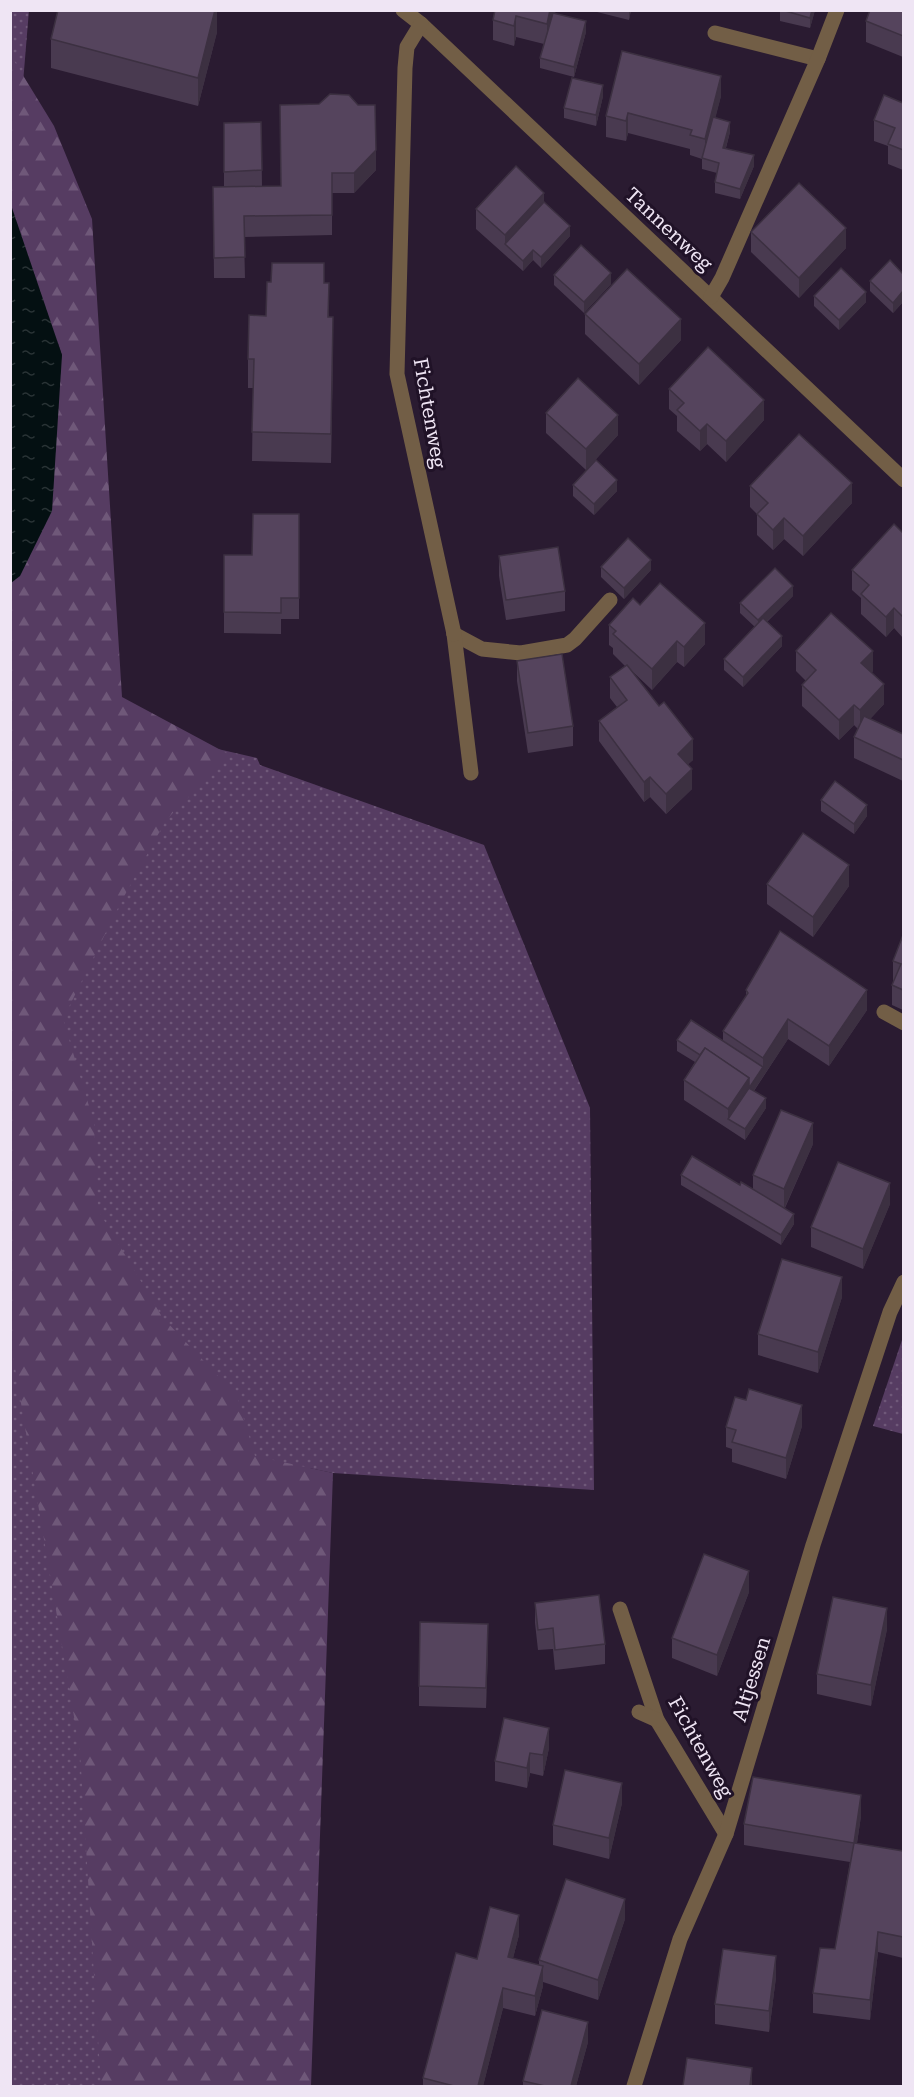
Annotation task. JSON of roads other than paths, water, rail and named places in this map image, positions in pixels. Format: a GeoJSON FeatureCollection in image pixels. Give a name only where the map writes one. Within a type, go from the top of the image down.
{"type":"FeatureCollection","features":[{"type":"Feature","properties":{"kind":"street","name":"Tannenweg"},"geometry":{"type":"LineString","coordinates":[[403,10],[421,24],[903,480]]}},
{"type":"Feature","properties":{"kind":"street"},"geometry":{"type":"LineString","coordinates":[[711,297],[722,278],[818,59],[837,10]]}},
{"type":"Feature","properties":{"kind":"street","name":"Fichtenweg"},"geometry":{"type":"LineString","coordinates":[[421,24],[407,47],[405,68],[398,374],[454,634],[471,773]]}},
{"type":"Feature","properties":{"kind":"street"},"geometry":{"type":"LineString","coordinates":[[715,33],[818,59]]}},
{"type":"Feature","properties":{"kind":"street"},"geometry":{"type":"LineString","coordinates":[[454,634],[482,649],[521,653],[567,645],[610,600]]}},
{"type":"Feature","properties":{"kind":"street"},"geometry":{"type":"LineString","coordinates":[[884,1012],[903,1023]]}},
{"type":"Feature","properties":{"kind":"street","name":"Altjessen"},"geometry":{"type":"LineString","coordinates":[[634,2086],[680,1939],[726,1834],[813,1545],[890,1312],[903,1282]]}},
{"type":"Feature","properties":{"kind":"street","name":"Fichtenweg"},"geometry":{"type":"LineString","coordinates":[[620,1609],[657,1720],[726,1834]]}},
{"type":"Feature","properties":{"kind":"street"},"geometry":{"type":"LineString","coordinates":[[639,1712],[657,1720]]}},
{"type":"Feature","properties":{"kind":"water"},"geometry":{"type":"Polygon","coordinates":[[[10,202],[62,355],[52,511],[20,576],[11,583],[10,202]]]}}]}
